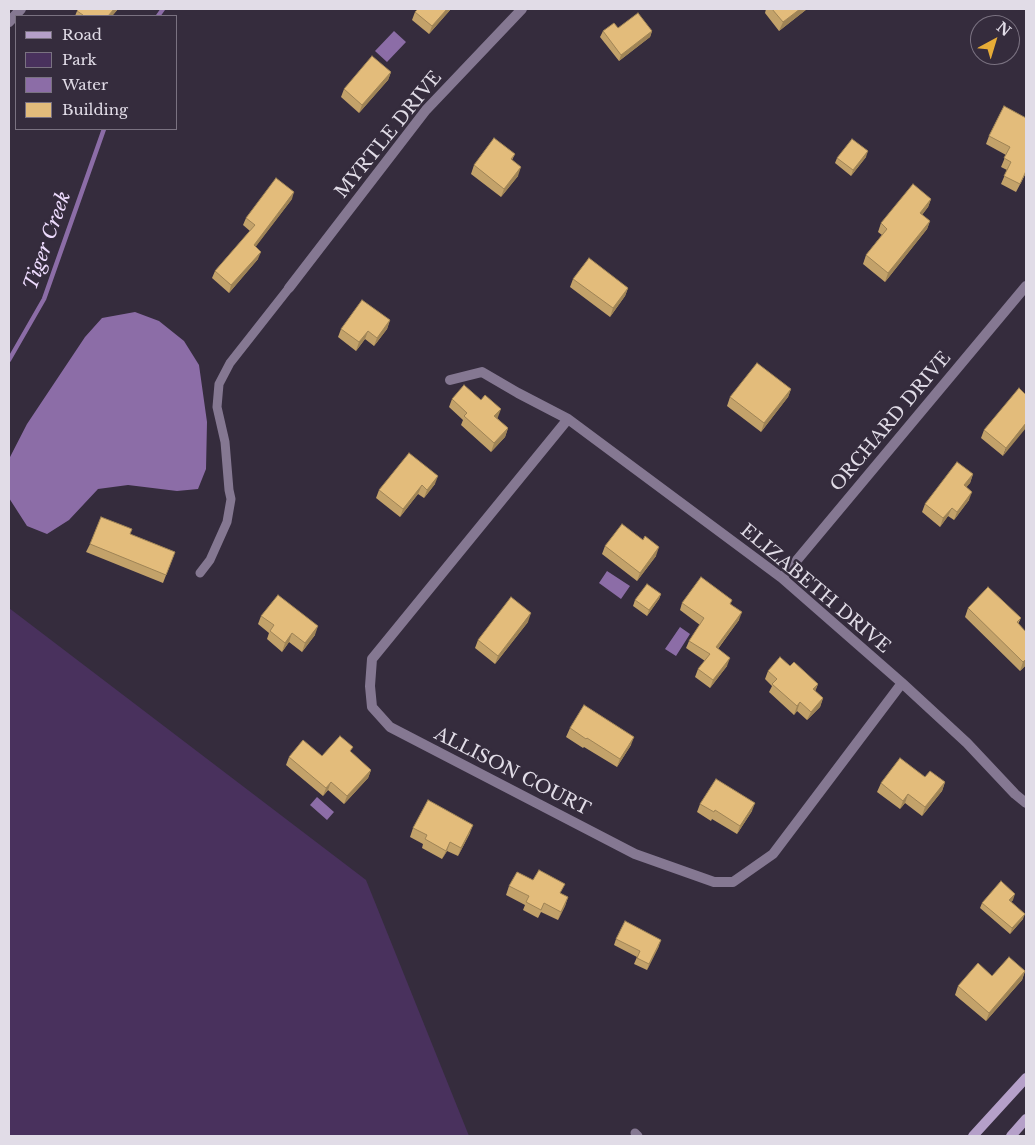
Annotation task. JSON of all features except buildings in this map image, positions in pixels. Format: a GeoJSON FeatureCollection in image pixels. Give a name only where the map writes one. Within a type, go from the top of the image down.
{"type":"FeatureCollection","features":[{"type":"Feature","properties":{"kind":"main road"},"geometry":{"type":"LineString","coordinates":[[973,1136],[1026,1078]]}},
{"type":"Feature","properties":{"kind":"main road"},"geometry":{"type":"LineString","coordinates":[[983,1136],[1000,1106]]}},
{"type":"Feature","properties":{"kind":"main road"},"geometry":{"type":"LineString","coordinates":[[1011,1136],[1022,1126]]}},
{"type":"Feature","properties":{"kind":"street","name":"MYRTLE DRIVE"},"geometry":{"type":"LineString","coordinates":[[289,288],[426,110],[522,9]]}},
{"type":"Feature","properties":{"kind":"street","name":"ORCHARD DRIVE"},"geometry":{"type":"LineString","coordinates":[[782,578],[1026,286]]}},
{"type":"Feature","properties":{"kind":"street","name":"ELIZABETH DRIVE"},"geometry":{"type":"LineString","coordinates":[[450,380],[482,372],[568,419],[782,578],[968,743],[1015,794],[1026,803]]}},
{"type":"Feature","properties":{"kind":"street","name":"ALLISON COURT"},"geometry":{"type":"LineString","coordinates":[[568,419],[372,659],[370,686],[372,707],[390,727],[635,854],[714,882],[733,882],[773,854],[902,683]]}},
{"type":"Feature","properties":{"kind":"lane"},"geometry":{"type":"LineString","coordinates":[[200,572],[210,560],[227,522],[231,499],[225,442],[217,406],[219,384],[230,363],[289,288]]}},
{"type":"Feature","properties":{"kind":"green space"},"geometry":{"type":"Polygon","coordinates":[[[9,608],[366,880],[469,1136],[9,1136],[9,608]]]}},
{"type":"Feature","properties":{"kind":"water"},"geometry":{"type":"Polygon","coordinates":[[[394,31],[406,42],[387,62],[375,51],[394,31]]]}},
{"type":"Feature","properties":{"kind":"water"},"geometry":{"type":"Polygon","coordinates":[[[135,312],[159,321],[184,341],[199,365],[207,422],[206,469],[198,489],[177,491],[128,485],[98,489],[69,520],[47,534],[27,526],[9,498],[9,459],[27,424],[85,337],[102,318],[135,312]]]}},
{"type":"Feature","properties":{"kind":"water"},"geometry":{"type":"Polygon","coordinates":[[[607,571],[630,586],[621,599],[599,583],[607,571]]]}},
{"type":"Feature","properties":{"kind":"water"},"geometry":{"type":"Polygon","coordinates":[[[680,627],[690,634],[676,656],[665,649],[680,627]]]}},
{"type":"Feature","properties":{"kind":"water"},"geometry":{"type":"Polygon","coordinates":[[[317,797],[334,812],[327,820],[310,805],[317,797]]]}},
{"type":"Feature","properties":{"kind":"waterway","name":"Tiger Creek"},"geometry":{"type":"LineString","coordinates":[[159,15],[163,9]]}},
{"type":"Feature","properties":{"kind":"waterway","name":"Tiger Creek"},"geometry":{"type":"LineString","coordinates":[[9,360],[44,299],[104,130]]}}]}
